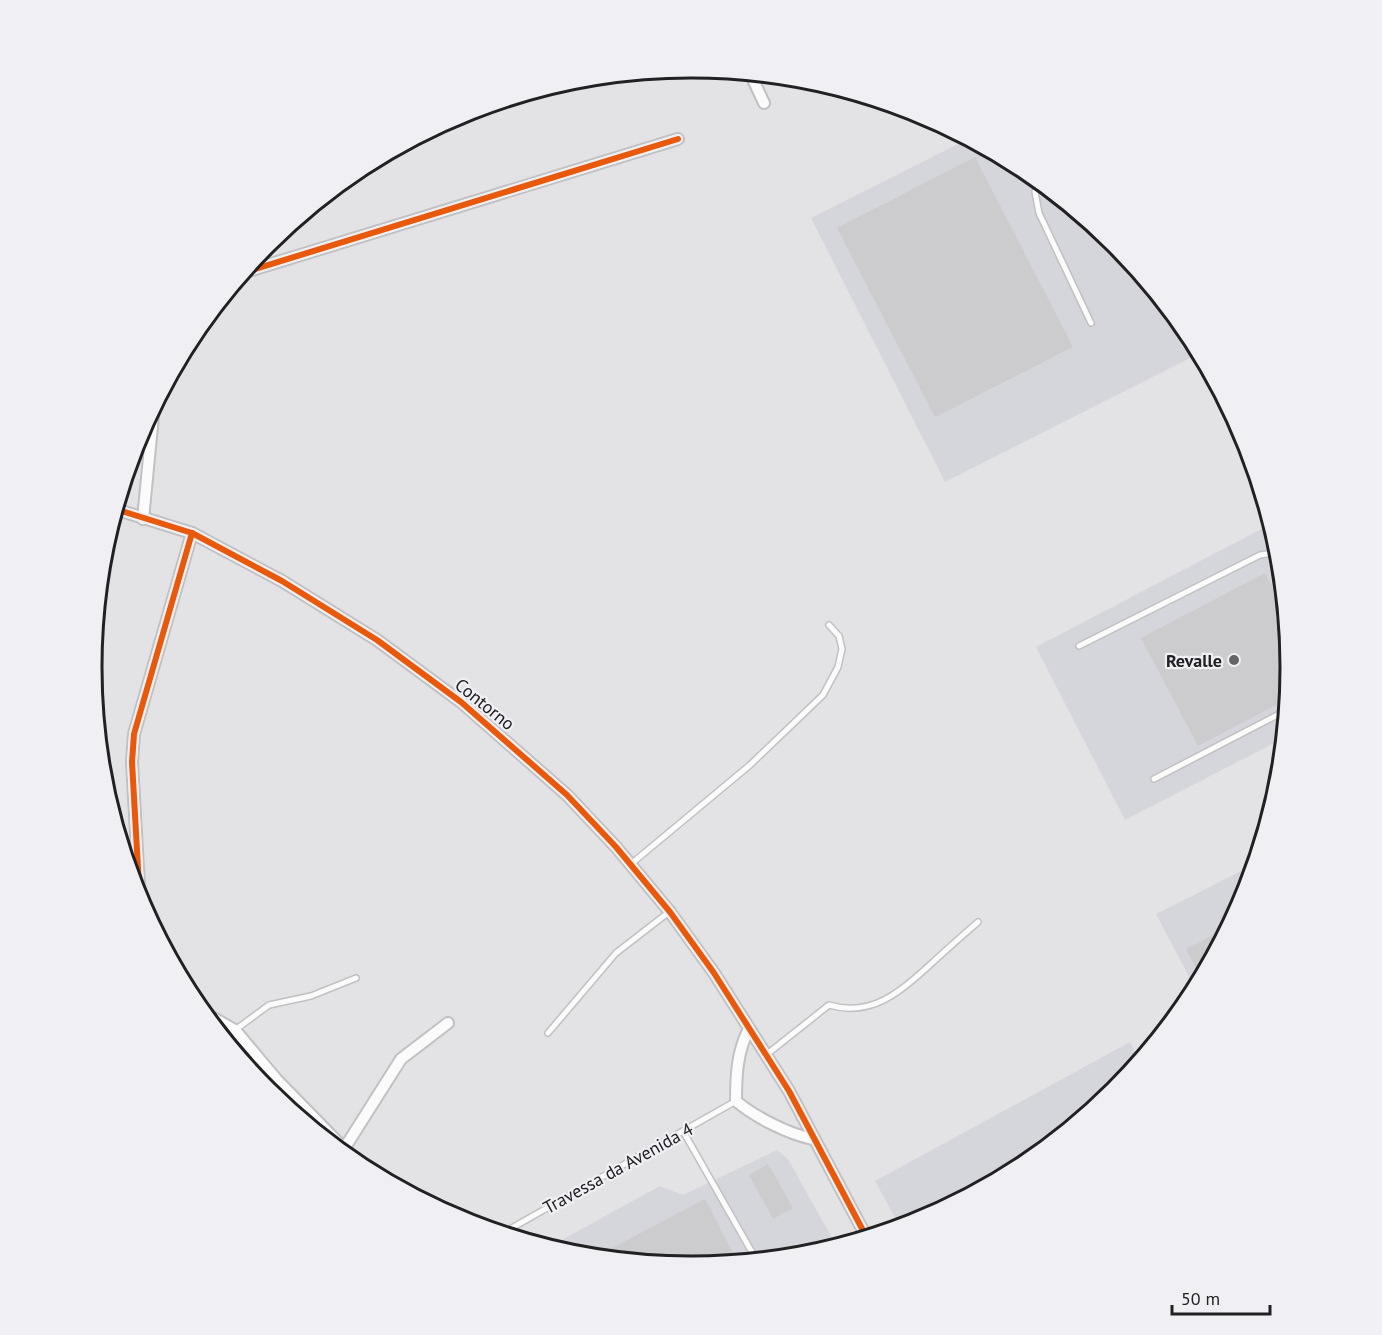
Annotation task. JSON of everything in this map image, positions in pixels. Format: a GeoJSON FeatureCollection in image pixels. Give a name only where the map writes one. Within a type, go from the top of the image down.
{"type":"FeatureCollection","features":[{"type":"Feature","properties":{"kind":"street"},"geometry":{"type":"LineString","coordinates":[[754,82],[764,103]]}},
{"type":"Feature","properties":{"kind":"street"},"geometry":{"type":"LineString","coordinates":[[258,268],[678,139]]}},
{"type":"Feature","properties":{"kind":"street"},"geometry":{"type":"LineString","coordinates":[[143,519],[152,430]]}},
{"type":"Feature","properties":{"kind":"street","name":"Contorno"},"geometry":{"type":"LineString","coordinates":[[123,512],[192,533],[241,558],[377,640],[427,676],[517,749],[567,795],[631,864],[670,912],[714,974],[789,1091],[863,1231]]}},
{"type":"Feature","properties":{"kind":"street"},"geometry":{"type":"LineString","coordinates":[[138,871],[132,762],[134,734],[192,533]]}},
{"type":"Feature","properties":{"kind":"street"},"geometry":{"type":"LineString","coordinates":[[220,1022],[235,1030],[277,1080],[325,1129]]}},
{"type":"Feature","properties":{"kind":"street"},"geometry":{"type":"LineString","coordinates":[[346,1146],[401,1059],[448,1023]]}},
{"type":"Feature","properties":{"kind":"street"},"geometry":{"type":"LineString","coordinates":[[749,1029],[743,1040],[739,1057],[736,1101],[757,1115],[798,1136],[813,1139]]}},
{"type":"Feature","properties":{"kind":"lane"},"geometry":{"type":"LineString","coordinates":[[1036,189],[1039,213],[1091,323]]}},
{"type":"Feature","properties":{"kind":"lane"},"geometry":{"type":"LineString","coordinates":[[1079,646],[1269,552]]}},
{"type":"Feature","properties":{"kind":"lane"},"geometry":{"type":"LineString","coordinates":[[631,864],[750,765],[823,695],[838,667],[842,649],[839,636],[829,625]]}},
{"type":"Feature","properties":{"kind":"lane"},"geometry":{"type":"LineString","coordinates":[[1154,779],[1278,715]]}},
{"type":"Feature","properties":{"kind":"lane"},"geometry":{"type":"LineString","coordinates":[[548,1033],[616,954],[670,912]]}},
{"type":"Feature","properties":{"kind":"lane"},"geometry":{"type":"LineString","coordinates":[[765,1056],[829,1005],[842,1009],[872,1005],[898,993],[978,922]]}},
{"type":"Feature","properties":{"kind":"lane"},"geometry":{"type":"LineString","coordinates":[[235,1030],[269,1005],[311,996],[356,978]]}},
{"type":"Feature","properties":{"kind":"lane","name":"Travessa da Avenida 4"},"geometry":{"type":"LineString","coordinates":[[511,1229],[736,1101]]}},
{"type":"Feature","properties":{"kind":"lane"},"geometry":{"type":"LineString","coordinates":[[683,1131],[753,1254]]}},
{"type":"Feature","properties":{"kind":"shaded area"},"geometry":{"type":"Polygon","coordinates":[[[960,143],[1019,177],[1080,224],[1134,279],[1159,309],[1192,357],[945,482],[811,218],[960,143]]]}},
{"type":"Feature","properties":{"kind":"shaded area"},"geometry":{"type":"Polygon","coordinates":[[[1263,528],[1269,552],[1279,629],[1279,706],[1275,743],[1125,820],[1036,647],[1263,528]]]}},
{"type":"Feature","properties":{"kind":"shaded area"},"geometry":{"type":"Polygon","coordinates":[[[1245,869],[1220,928],[1191,980],[1156,914],[1245,869]]]}},
{"type":"Feature","properties":{"kind":"shaded area"},"geometry":{"type":"Polygon","coordinates":[[[1130,1042],[1136,1054],[1080,1111],[1050,1135],[1019,1158],[952,1196],[896,1220],[875,1181],[1130,1042]]]}},
{"type":"Feature","properties":{"kind":"shaded area"},"geometry":{"type":"Polygon","coordinates":[[[777,1150],[788,1159],[833,1240],[768,1252],[691,1257],[614,1252],[558,1242],[660,1186],[683,1195],[777,1150]]]}},
{"type":"Feature","properties":{"kind":"building"},"geometry":{"type":"Polygon","coordinates":[[[975,157],[1073,347],[935,417],[837,228],[975,157]]]}},
{"type":"Feature","properties":{"kind":"building"},"geometry":{"type":"Polygon","coordinates":[[[1265,573],[1275,592],[1279,629],[1279,704],[1198,746],[1141,638],[1265,573]]]}},
{"type":"Feature","properties":{"kind":"building"},"geometry":{"type":"Polygon","coordinates":[[[1218,932],[1197,970],[1186,949],[1218,932]]]}},
{"type":"Feature","properties":{"kind":"building"},"geometry":{"type":"Polygon","coordinates":[[[768,1164],[793,1208],[773,1219],[749,1175],[768,1164]]]}},
{"type":"Feature","properties":{"kind":"building"},"geometry":{"type":"Polygon","coordinates":[[[705,1199],[734,1256],[652,1256],[607,1251],[705,1199]]]}},
{"type":"Feature","properties":{"kind":"cycle path"},"geometry":{"type":"LineString","coordinates":[[258,268],[678,139]]}},
{"type":"Feature","properties":{"kind":"cycle path"},"geometry":{"type":"LineString","coordinates":[[123,512],[192,533],[282,581],[377,640],[461,702],[567,795],[616,847],[670,912],[714,973],[789,1091],[863,1231]]}},
{"type":"Feature","properties":{"kind":"cycle path"},"geometry":{"type":"LineString","coordinates":[[138,871],[132,762],[134,734],[192,533]]}},
{"type":"Feature","properties":{"kind":"place","name":"Revalle"},"geometry":{"type":"Point","coordinates":[1234,660]}}]}
